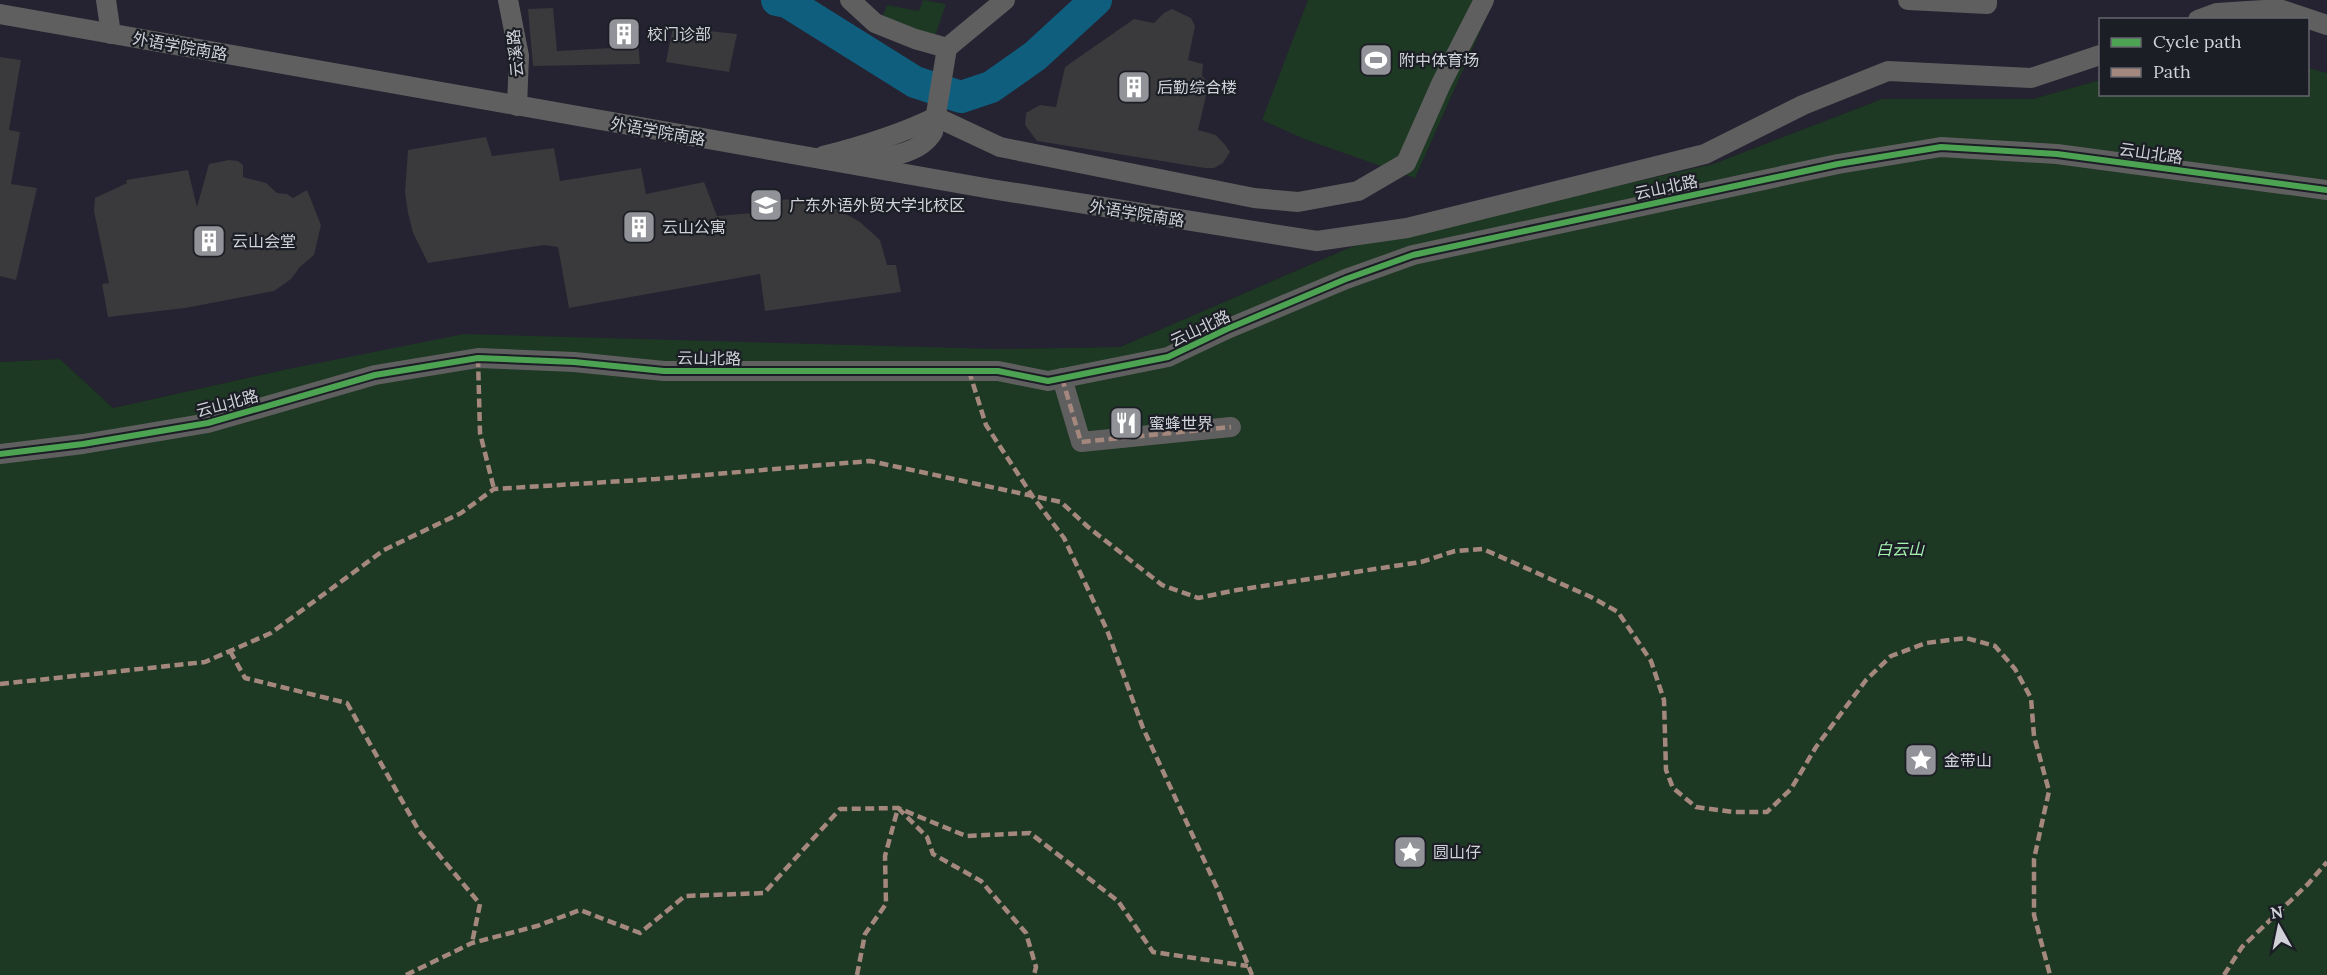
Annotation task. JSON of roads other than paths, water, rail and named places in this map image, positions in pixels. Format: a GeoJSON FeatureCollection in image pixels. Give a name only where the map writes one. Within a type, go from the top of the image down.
{"type":"FeatureCollection","features":[{"type":"Feature","properties":{"kind":"street"},"geometry":{"type":"LineString","coordinates":[[105,0],[111,34]]}},
{"type":"Feature","properties":{"kind":"street","name":"云溪路"},"geometry":{"type":"LineString","coordinates":[[508,0],[519,56],[517,106]]}},
{"type":"Feature","properties":{"kind":"street"},"geometry":{"type":"LineString","coordinates":[[850,0],[875,23],[915,39],[947,48]]}},
{"type":"Feature","properties":{"kind":"street"},"geometry":{"type":"LineString","coordinates":[[843,163],[911,151],[927,142],[933,132],[947,48],[1005,0]]}},
{"type":"Feature","properties":{"kind":"street"},"geometry":{"type":"LineString","coordinates":[[936,117],[1000,147],[1254,198],[1298,202],[1358,191],[1406,163],[1441,84],[1484,0]]}},
{"type":"Feature","properties":{"kind":"street"},"geometry":{"type":"LineString","coordinates":[[1908,0],[1987,4],[1987,0]]}},
{"type":"Feature","properties":{"kind":"street"},"geometry":{"type":"LineString","coordinates":[[2203,18],[2217,13],[2279,9],[2306,18]]}},
{"type":"Feature","properties":{"kind":"street","name":"外语学院南路"},"geometry":{"type":"LineString","coordinates":[[0,14],[991,189],[1317,242],[1407,228],[1705,154],[1803,105],[1888,71],[2031,78],[2099,55]]}},
{"type":"Feature","properties":{"kind":"street"},"geometry":{"type":"LineString","coordinates":[[2309,19],[2327,25]]}},
{"type":"Feature","properties":{"kind":"street"},"geometry":{"type":"LineString","coordinates":[[813,158],[868,145],[906,132],[936,117]]}},
{"type":"Feature","properties":{"kind":"street","name":"云山北路"},"geometry":{"type":"LineString","coordinates":[[0,454],[83,444],[208,423],[375,375],[478,358],[574,362],[664,371],[998,371],[1048,381],[1168,357],[1324,288],[1413,255],[1827,167],[1941,147],[2057,154],[2327,190]]}},
{"type":"Feature","properties":{"kind":"street"},"geometry":{"type":"LineString","coordinates":[[1407,228],[1413,255]]}},
{"type":"Feature","properties":{"kind":"street"},"geometry":{"type":"LineString","coordinates":[[1062,378],[1081,442],[1231,427]]}},
{"type":"Feature","properties":{"kind":"waterway"},"geometry":{"type":"LineString","coordinates":[[777,0],[787,2],[915,82],[961,97],[991,87],[1035,56],[1096,0]]}},
{"type":"Feature","properties":{"kind":"place","name":"校门诊部"},"geometry":{"type":"Point","coordinates":[624,34]}},
{"type":"Feature","properties":{"kind":"place","name":"附中体育场"},"geometry":{"type":"Point","coordinates":[1376,60]}},
{"type":"Feature","properties":{"kind":"place","name":"后勤综合楼"},"geometry":{"type":"Point","coordinates":[1134,87]}},
{"type":"Feature","properties":{"kind":"place","name":"广东外语外贸大学北校区"},"geometry":{"type":"Point","coordinates":[766,205]}},
{"type":"Feature","properties":{"kind":"place","name":"云山公寓"},"geometry":{"type":"Point","coordinates":[639,227]}},
{"type":"Feature","properties":{"kind":"place","name":"云山会堂"},"geometry":{"type":"Point","coordinates":[209,241]}},
{"type":"Feature","properties":{"kind":"place","name":"蜜蜂世界"},"geometry":{"type":"Point","coordinates":[1126,423]}},
{"type":"Feature","properties":{"kind":"place","name":"金带山"},"geometry":{"type":"Point","coordinates":[1921,760]}},
{"type":"Feature","properties":{"kind":"place","name":"圆山仔"},"geometry":{"type":"Point","coordinates":[1410,852]}},
{"type":"Feature","properties":{"kind":"park label","name":"白云山"},"geometry":{"type":"Point","coordinates":[1900,549]}}]}
